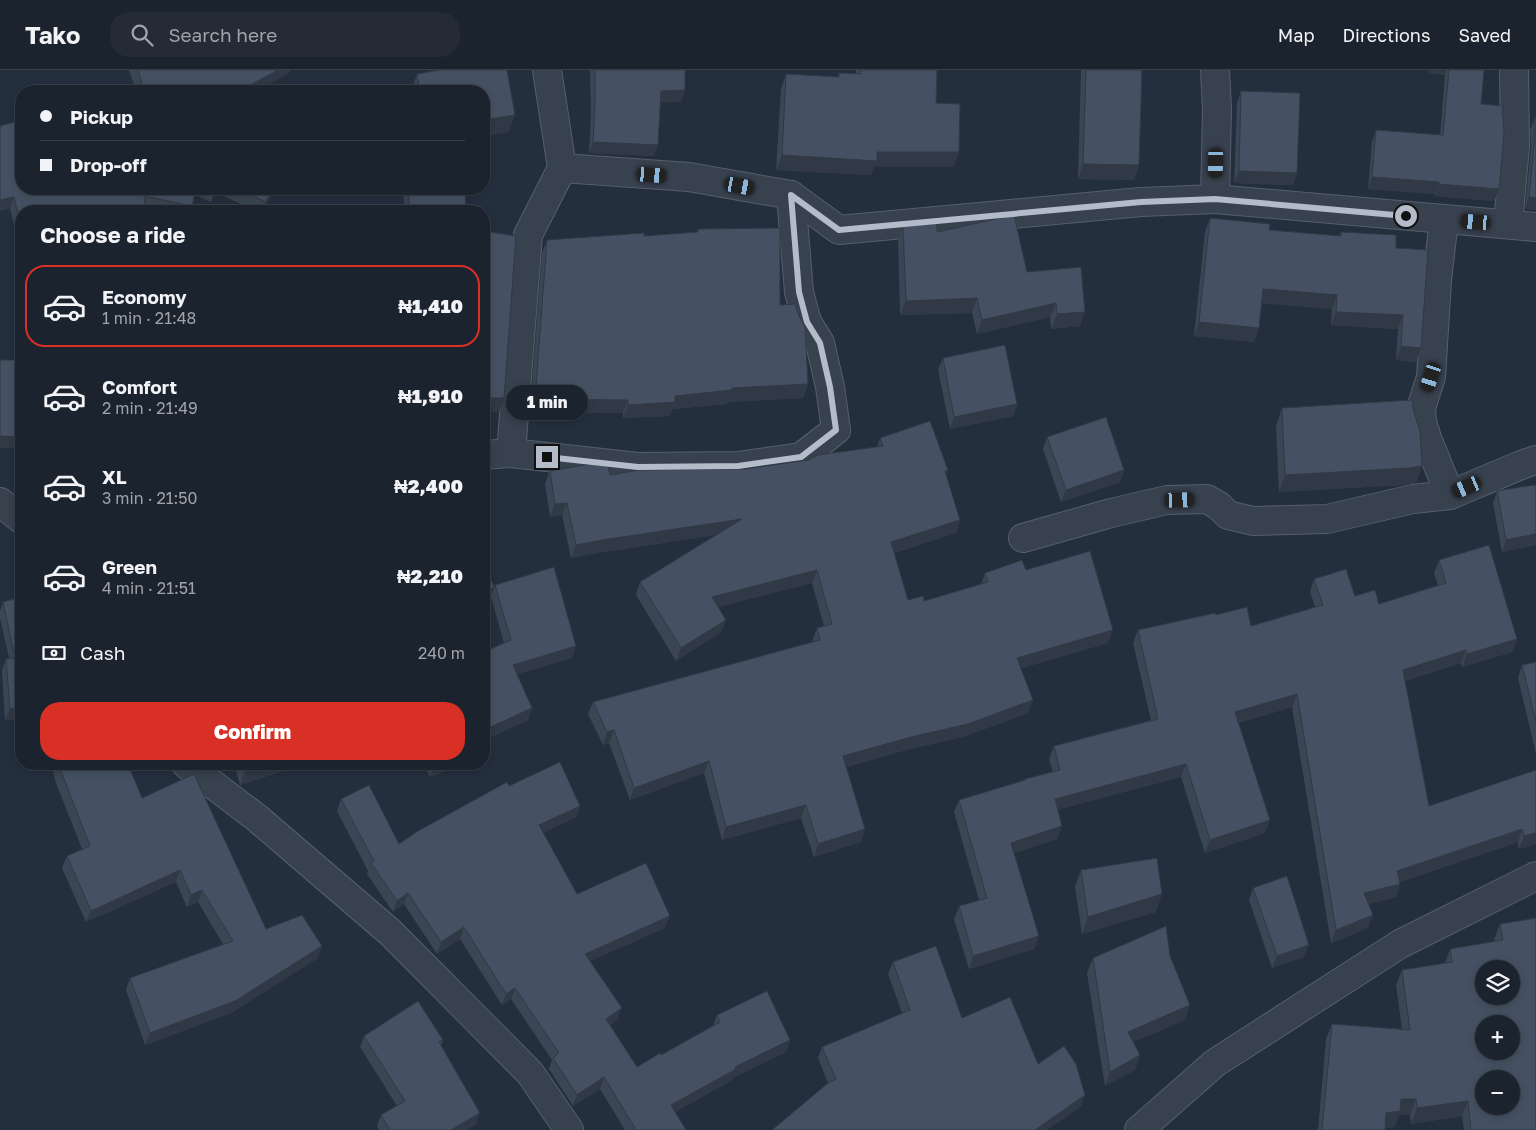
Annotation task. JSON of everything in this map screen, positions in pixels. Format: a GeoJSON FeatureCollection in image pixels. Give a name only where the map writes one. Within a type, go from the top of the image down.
{"type":"FeatureCollection","features":[{"type":"Feature","properties":{"kind":"street"},"geometry":{"type":"LineString","coordinates":[[511,453],[528,236],[562,168],[547,70]]}},
{"type":"Feature","properties":{"kind":"street"},"geometry":{"type":"LineString","coordinates":[[1215,70],[1217,109],[1215,199]]}},
{"type":"Feature","properties":{"kind":"street"},"geometry":{"type":"LineString","coordinates":[[1508,224],[1515,146],[1514,70]]}},
{"type":"Feature","properties":{"kind":"street"},"geometry":{"type":"LineString","coordinates":[[562,168],[689,177],[791,195],[839,230],[1141,202],[1215,199],[1536,227]]}},
{"type":"Feature","properties":{"kind":"street"},"geometry":{"type":"LineString","coordinates":[[490,455],[511,453],[638,467],[738,466],[801,457],[836,430],[830,387],[820,343],[807,322],[799,292],[791,195]]}},
{"type":"Feature","properties":{"kind":"street"},"geometry":{"type":"LineString","coordinates":[[1444,220],[1437,280],[1431,377],[1421,408],[1422,422],[1427,438],[1450,495]]}},
{"type":"Feature","properties":{"kind":"street"},"geometry":{"type":"LineString","coordinates":[[1023,538],[1111,513],[1167,500],[1207,499],[1219,506],[1228,515],[1253,522],[1326,519],[1413,500],[1450,495],[1536,460]]}},
{"type":"Feature","properties":{"kind":"street"},"geometry":{"type":"LineString","coordinates":[[194,770],[257,818],[391,933],[530,1073],[569,1130]]}},
{"type":"Feature","properties":{"kind":"street"},"geometry":{"type":"LineString","coordinates":[[1139,1130],[1215,1063],[1400,944],[1536,876]]}},
{"type":"Feature","properties":{"kind":"building"},"geometry":{"type":"Polygon","coordinates":[[[138,70],[278,70],[250,85],[142,85],[138,70]]]}},
{"type":"Feature","properties":{"kind":"building"},"geometry":{"type":"Polygon","coordinates":[[[439,70],[507,70],[515,115],[490,119],[490,85],[419,85],[417,74],[439,70]]]}},
{"type":"Feature","properties":{"kind":"building"},"geometry":{"type":"Polygon","coordinates":[[[595,70],[685,70],[685,90],[661,91],[658,145],[593,142],[595,70]]]}},
{"type":"Feature","properties":{"kind":"building"},"geometry":{"type":"Polygon","coordinates":[[[861,70],[937,70],[936,103],[960,104],[959,152],[877,152],[877,161],[782,155],[786,74],[839,77],[839,73],[861,74],[861,70]]]}},
{"type":"Feature","properties":{"kind":"building"},"geometry":{"type":"Polygon","coordinates":[[[1086,70],[1142,70],[1139,165],[1083,164],[1086,70]]]}},
{"type":"Feature","properties":{"kind":"building"},"geometry":{"type":"Polygon","coordinates":[[[1449,70],[1484,70],[1481,104],[1503,106],[1504,134],[1499,189],[1372,177],[1376,130],[1443,135],[1449,70]]]}},
{"type":"Feature","properties":{"kind":"building"},"geometry":{"type":"Polygon","coordinates":[[[1241,91],[1300,93],[1297,173],[1239,171],[1241,91]]]}},
{"type":"Feature","properties":{"kind":"building"},"geometry":{"type":"Polygon","coordinates":[[[1536,118],[1536,198],[1529,197],[1536,118]]]}},
{"type":"Feature","properties":{"kind":"building"},"geometry":{"type":"Polygon","coordinates":[[[15,122],[15,195],[195,195],[192,205],[144,196],[145,205],[16,205],[14,197],[0,200],[0,126],[15,122]]]}},
{"type":"Feature","properties":{"kind":"building"},"geometry":{"type":"Polygon","coordinates":[[[251,195],[270,195],[266,202],[251,195]]]}},
{"type":"Feature","properties":{"kind":"building"},"geometry":{"type":"Polygon","coordinates":[[[409,195],[465,195],[466,205],[409,205],[409,195]]]}},
{"type":"Feature","properties":{"kind":"building"},"geometry":{"type":"Polygon","coordinates":[[[1014,215],[1027,272],[1081,267],[1085,312],[1057,314],[1056,303],[982,320],[977,298],[906,301],[903,226],[937,223],[937,232],[1014,215]]]}},
{"type":"Feature","properties":{"kind":"building"},"geometry":{"type":"Polygon","coordinates":[[[1210,218],[1270,224],[1269,230],[1341,236],[1341,232],[1396,235],[1396,248],[1428,250],[1421,348],[1401,346],[1403,315],[1336,312],[1337,295],[1263,289],[1259,328],[1199,322],[1210,218]]]}},
{"type":"Feature","properties":{"kind":"building"},"geometry":{"type":"Polygon","coordinates":[[[780,228],[780,305],[795,304],[805,327],[808,384],[732,388],[732,390],[675,396],[675,402],[628,405],[628,400],[535,399],[547,240],[644,233],[644,236],[698,232],[698,229],[780,228]]]}},
{"type":"Feature","properties":{"kind":"building"},"geometry":{"type":"Polygon","coordinates":[[[490,232],[516,236],[504,398],[490,398],[490,232]]]}},
{"type":"Feature","properties":{"kind":"building"},"geometry":{"type":"Polygon","coordinates":[[[1005,345],[1017,404],[954,417],[943,358],[1005,345]]]}},
{"type":"Feature","properties":{"kind":"building"},"geometry":{"type":"Polygon","coordinates":[[[0,360],[15,360],[15,437],[0,436],[0,360]]]}},
{"type":"Feature","properties":{"kind":"building"},"geometry":{"type":"Polygon","coordinates":[[[1412,400],[1420,431],[1422,466],[1285,475],[1282,408],[1412,400]]]}},
{"type":"Feature","properties":{"kind":"building"},"geometry":{"type":"Polygon","coordinates":[[[1106,417],[1124,470],[1066,490],[1047,437],[1106,417]]]}},
{"type":"Feature","properties":{"kind":"building"},"geometry":{"type":"Polygon","coordinates":[[[930,421],[948,470],[945,471],[960,520],[891,542],[908,600],[923,596],[924,601],[988,582],[985,573],[1022,560],[1026,570],[1090,551],[1113,630],[1017,658],[1033,700],[968,724],[911,737],[843,756],[865,829],[818,844],[806,805],[726,827],[709,761],[634,788],[614,730],[607,732],[593,702],[820,640],[817,628],[832,624],[817,570],[712,597],[726,620],[681,648],[640,582],[742,519],[576,545],[567,503],[555,504],[550,471],[590,464],[608,466],[610,475],[640,470],[745,469],[808,460],[818,455],[883,446],[880,438],[930,421]]]}},
{"type":"Feature","properties":{"kind":"building"},"geometry":{"type":"Polygon","coordinates":[[[1536,485],[1536,534],[1506,540],[1497,491],[1536,485]]]}},
{"type":"Feature","properties":{"kind":"building"},"geometry":{"type":"Polygon","coordinates":[[[1489,545],[1517,639],[1467,654],[1466,650],[1403,670],[1429,806],[1536,770],[1536,833],[1524,836],[1522,829],[1397,871],[1400,884],[1364,893],[1373,915],[1336,930],[1297,694],[1235,712],[1270,820],[1210,840],[1186,764],[1055,799],[1062,826],[1011,843],[1039,936],[973,956],[959,906],[987,898],[959,800],[1060,770],[1054,746],[1158,719],[1138,630],[1247,607],[1251,626],[1323,605],[1314,579],[1346,569],[1355,596],[1375,590],[1379,604],[1446,583],[1439,560],[1489,545]]]}},
{"type":"Feature","properties":{"kind":"building"},"geometry":{"type":"Polygon","coordinates":[[[554,567],[576,646],[513,665],[532,708],[490,727],[490,649],[511,640],[495,585],[554,567]]]}},
{"type":"Feature","properties":{"kind":"building"},"geometry":{"type":"Polygon","coordinates":[[[490,577],[494,587],[490,589],[490,577]]]}},
{"type":"Feature","properties":{"kind":"building"},"geometry":{"type":"Polygon","coordinates":[[[15,599],[15,658],[3,602],[15,599]]]}},
{"type":"Feature","properties":{"kind":"building"},"geometry":{"type":"Polygon","coordinates":[[[15,658],[15,709],[10,709],[6,659],[15,658]]]}},
{"type":"Feature","properties":{"kind":"building"},"geometry":{"type":"Polygon","coordinates":[[[1536,662],[1536,722],[1522,665],[1536,662]]]}},
{"type":"Feature","properties":{"kind":"building"},"geometry":{"type":"Polygon","coordinates":[[[560,762],[580,806],[539,825],[577,894],[646,863],[670,916],[585,954],[622,1008],[606,1019],[637,1067],[720,1022],[717,1015],[767,991],[790,1040],[735,1067],[736,1069],[671,1105],[686,1130],[632,1130],[635,1128],[604,1077],[577,1095],[553,1058],[559,1053],[515,988],[506,994],[464,927],[441,942],[408,893],[397,901],[371,863],[374,861],[341,799],[369,785],[399,844],[418,831],[507,782],[509,786],[560,762]]]}},
{"type":"Feature","properties":{"kind":"building"},"geometry":{"type":"Polygon","coordinates":[[[130,770],[142,798],[194,774],[266,929],[302,915],[322,946],[235,1001],[150,1033],[130,978],[233,941],[202,890],[191,895],[180,870],[91,911],[67,856],[90,846],[61,771],[130,770]]]}},
{"type":"Feature","properties":{"kind":"building"},"geometry":{"type":"Polygon","coordinates":[[[1157,858],[1162,894],[1088,917],[1081,870],[1157,858]]]}},
{"type":"Feature","properties":{"kind":"building"},"geometry":{"type":"Polygon","coordinates":[[[1287,876],[1309,945],[1277,956],[1253,888],[1287,876]]]}},
{"type":"Feature","properties":{"kind":"building"},"geometry":{"type":"Polygon","coordinates":[[[1536,918],[1536,1130],[1471,1130],[1468,1101],[1417,1108],[1416,1099],[1401,1099],[1400,1111],[1386,1113],[1385,1130],[1322,1130],[1332,1024],[1410,1030],[1402,970],[1452,962],[1450,949],[1503,940],[1500,924],[1536,918]]]}},
{"type":"Feature","properties":{"kind":"building"},"geometry":{"type":"Polygon","coordinates":[[[1166,926],[1170,956],[1190,1005],[1128,1032],[1140,1055],[1110,1072],[1093,958],[1166,926]]]}},
{"type":"Feature","properties":{"kind":"building"},"geometry":{"type":"Polygon","coordinates":[[[936,946],[962,1018],[1010,997],[1038,1064],[1064,1046],[1076,1064],[1085,1095],[1035,1130],[772,1130],[828,1083],[836,1079],[822,1047],[910,1010],[893,962],[936,946]]]}},
{"type":"Feature","properties":{"kind":"building"},"geometry":{"type":"Polygon","coordinates":[[[418,1001],[443,1040],[439,1042],[480,1113],[451,1130],[390,1130],[381,1115],[405,1101],[364,1036],[418,1001]]]}},
{"type":"Feature","properties":{"kind":"route"},"geometry":{"type":"LineString","coordinates":[[547,457],[638,467],[738,466],[801,457],[836,430],[830,387],[820,343],[807,322],[799,292],[791,195],[839,230],[1141,202],[1215,199],[1406,216]]}}]}
